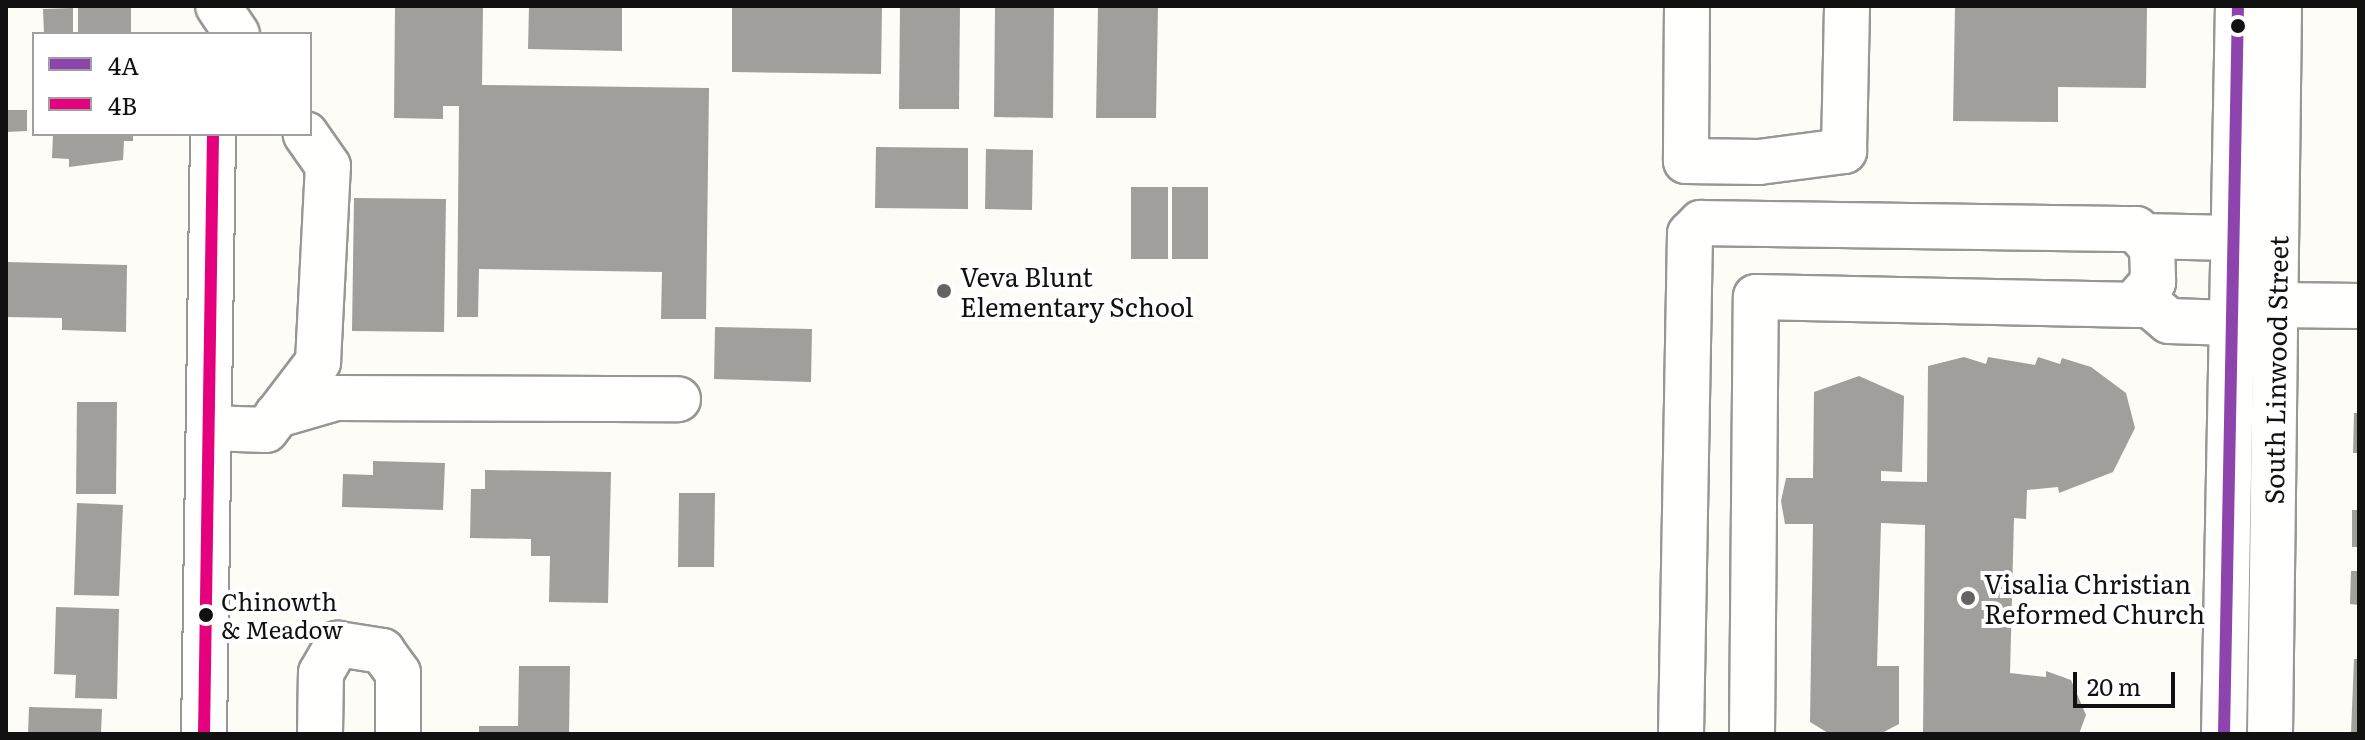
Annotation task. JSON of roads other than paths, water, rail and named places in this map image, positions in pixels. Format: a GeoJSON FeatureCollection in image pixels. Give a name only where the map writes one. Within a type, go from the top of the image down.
{"type":"FeatureCollection","features":[{"type":"Feature","properties":{"kind":"street"},"geometry":{"type":"LineString","coordinates":[[215,32],[217,6]]}},
{"type":"Feature","properties":{"kind":"street"},"geometry":{"type":"LineString","coordinates":[[217,6],[236,32]]}},
{"type":"Feature","properties":{"kind":"street"},"geometry":{"type":"LineString","coordinates":[[1687,6],[1686,161],[1759,162],[1844,151],[1847,6]]}},
{"type":"Feature","properties":{"kind":"street","name":"South Linwood Street"},"geometry":{"type":"LineString","coordinates":[[2224,734],[2238,6]]}},
{"type":"Feature","properties":{"kind":"street","name":"South Linwood Street"},"geometry":{"type":"LineString","coordinates":[[2270,734],[2279,6]]}},
{"type":"Feature","properties":{"kind":"street"},"geometry":{"type":"LineString","coordinates":[[204,734],[213,136]]}},
{"type":"Feature","properties":{"kind":"street"},"geometry":{"type":"LineString","coordinates":[[209,428],[266,430],[318,362],[328,166],[307,136]]}},
{"type":"Feature","properties":{"kind":"street"},"geometry":{"type":"LineString","coordinates":[[1752,734],[1759,162]]}},
{"type":"Feature","properties":{"kind":"street"},"geometry":{"type":"LineString","coordinates":[[1681,734],[1690,234],[1701,223],[2136,229],[2152,248],[2153,282],[2133,305]]}},
{"type":"Feature","properties":{"kind":"street"},"geometry":{"type":"LineString","coordinates":[[2142,236],[2233,238]]}},
{"type":"Feature","properties":{"kind":"street"},"geometry":{"type":"LineString","coordinates":[[1756,297],[2150,305],[2169,321],[2232,341],[2252,313],[2276,305],[2359,306]]}},
{"type":"Feature","properties":{"kind":"street"},"geometry":{"type":"LineString","coordinates":[[277,415],[336,398],[678,399]]}},
{"type":"Feature","properties":{"kind":"street"},"geometry":{"type":"LineString","coordinates":[[320,734],[321,673],[338,644],[382,651],[398,673],[398,734]]}},
{"type":"Feature","properties":{"kind":"place","name":"Veva Blunt Elementary School"},"geometry":{"type":"Point","coordinates":[944,291]}},
{"type":"Feature","properties":{"kind":"place","name":"Visalia Christian Reformed Church"},"geometry":{"type":"Point","coordinates":[1968,598]}},
{"type":"Feature","properties":{"kind":"place","name":"Chinowth & Meadow"},"geometry":{"type":"Point","coordinates":[206,615]}}]}
